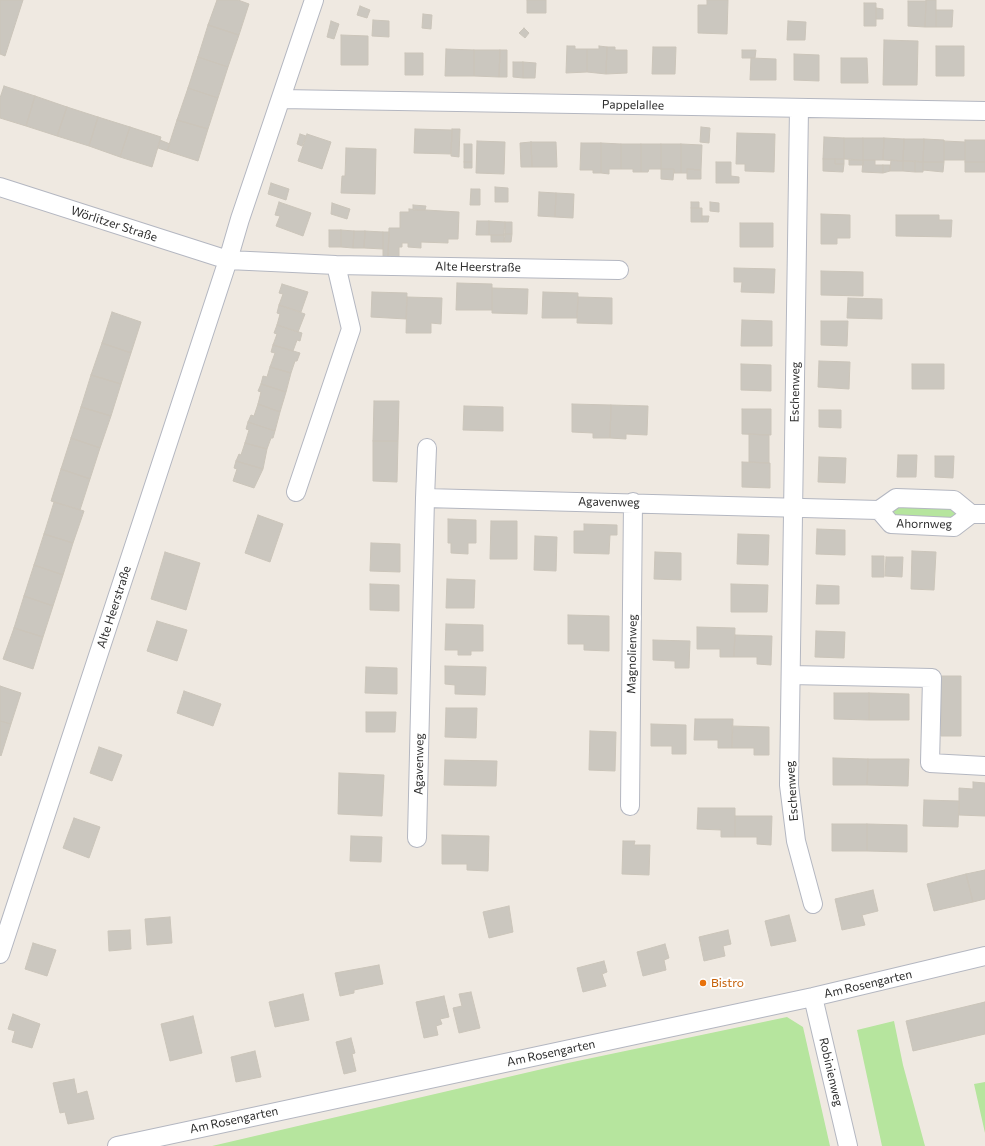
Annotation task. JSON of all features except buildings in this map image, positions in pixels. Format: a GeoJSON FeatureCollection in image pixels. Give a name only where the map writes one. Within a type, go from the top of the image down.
{"type":"FeatureCollection","features":[{"type":"Feature","properties":{"kind":"street","name":"Alte Heerstraße"},"geometry":{"type":"LineString","coordinates":[[0,954],[228,260],[240,218],[314,0]]}},
{"type":"Feature","properties":{"kind":"street","name":"Pappelallee"},"geometry":{"type":"LineString","coordinates":[[281,99],[985,111]]}},
{"type":"Feature","properties":{"kind":"street","name":"Eschenweg"},"geometry":{"type":"LineString","coordinates":[[799,108],[789,785],[796,841],[813,904]]}},
{"type":"Feature","properties":{"kind":"street","name":"Wörlitzer Straße"},"geometry":{"type":"LineString","coordinates":[[0,187],[228,260]]}},
{"type":"Feature","properties":{"kind":"street","name":"Alte Heerstraße"},"geometry":{"type":"LineString","coordinates":[[228,260],[336,265],[619,270]]}},
{"type":"Feature","properties":{"kind":"street"},"geometry":{"type":"LineString","coordinates":[[296,492],[351,329],[336,265]]}},
{"type":"Feature","properties":{"kind":"street","name":"Agavenweg"},"geometry":{"type":"LineString","coordinates":[[417,838],[427,448]]}},
{"type":"Feature","properties":{"kind":"street","name":"Agavenweg"},"geometry":{"type":"LineString","coordinates":[[425,498],[633,502],[793,509]]}},
{"type":"Feature","properties":{"kind":"street","name":"Ahornweg"},"geometry":{"type":"LineString","coordinates":[[896,498],[954,500],[978,514],[954,527],[891,524],[879,510],[896,498]]}},
{"type":"Feature","properties":{"kind":"street","name":"Magnolienweg"},"geometry":{"type":"LineString","coordinates":[[630,806],[633,502]]}},
{"type":"Feature","properties":{"kind":"street"},"geometry":{"type":"LineString","coordinates":[[793,509],[879,510]]}},
{"type":"Feature","properties":{"kind":"street"},"geometry":{"type":"LineString","coordinates":[[791,675],[932,678],[930,764],[985,766]]}},
{"type":"Feature","properties":{"kind":"street","name":"Am Rosengarten"},"geometry":{"type":"LineString","coordinates":[[117,1146],[814,997],[985,956]]}},
{"type":"Feature","properties":{"kind":"street","name":"Robinienweg"},"geometry":{"type":"LineString","coordinates":[[814,997],[848,1146]]}},
{"type":"Feature","properties":{"kind":"green space"},"geometry":{"type":"Polygon","coordinates":[[[898,505],[953,508],[957,510],[957,515],[953,518],[897,517],[892,514],[893,507],[898,505]]]}},
{"type":"Feature","properties":{"kind":"green space"},"geometry":{"type":"Polygon","coordinates":[[[787,1017],[803,1027],[830,1146],[212,1146],[568,1063],[787,1017]]]}},
{"type":"Feature","properties":{"kind":"green space"},"geometry":{"type":"Polygon","coordinates":[[[894,1021],[903,1065],[925,1146],[882,1146],[857,1030],[894,1021]]]}},
{"type":"Feature","properties":{"kind":"green space"},"geometry":{"type":"Polygon","coordinates":[[[985,1082],[985,1133],[974,1084],[985,1082]]]}},
{"type":"Feature","properties":{"kind":"place","name":"Bistro"},"geometry":{"type":"Point","coordinates":[703,983]}}]}
